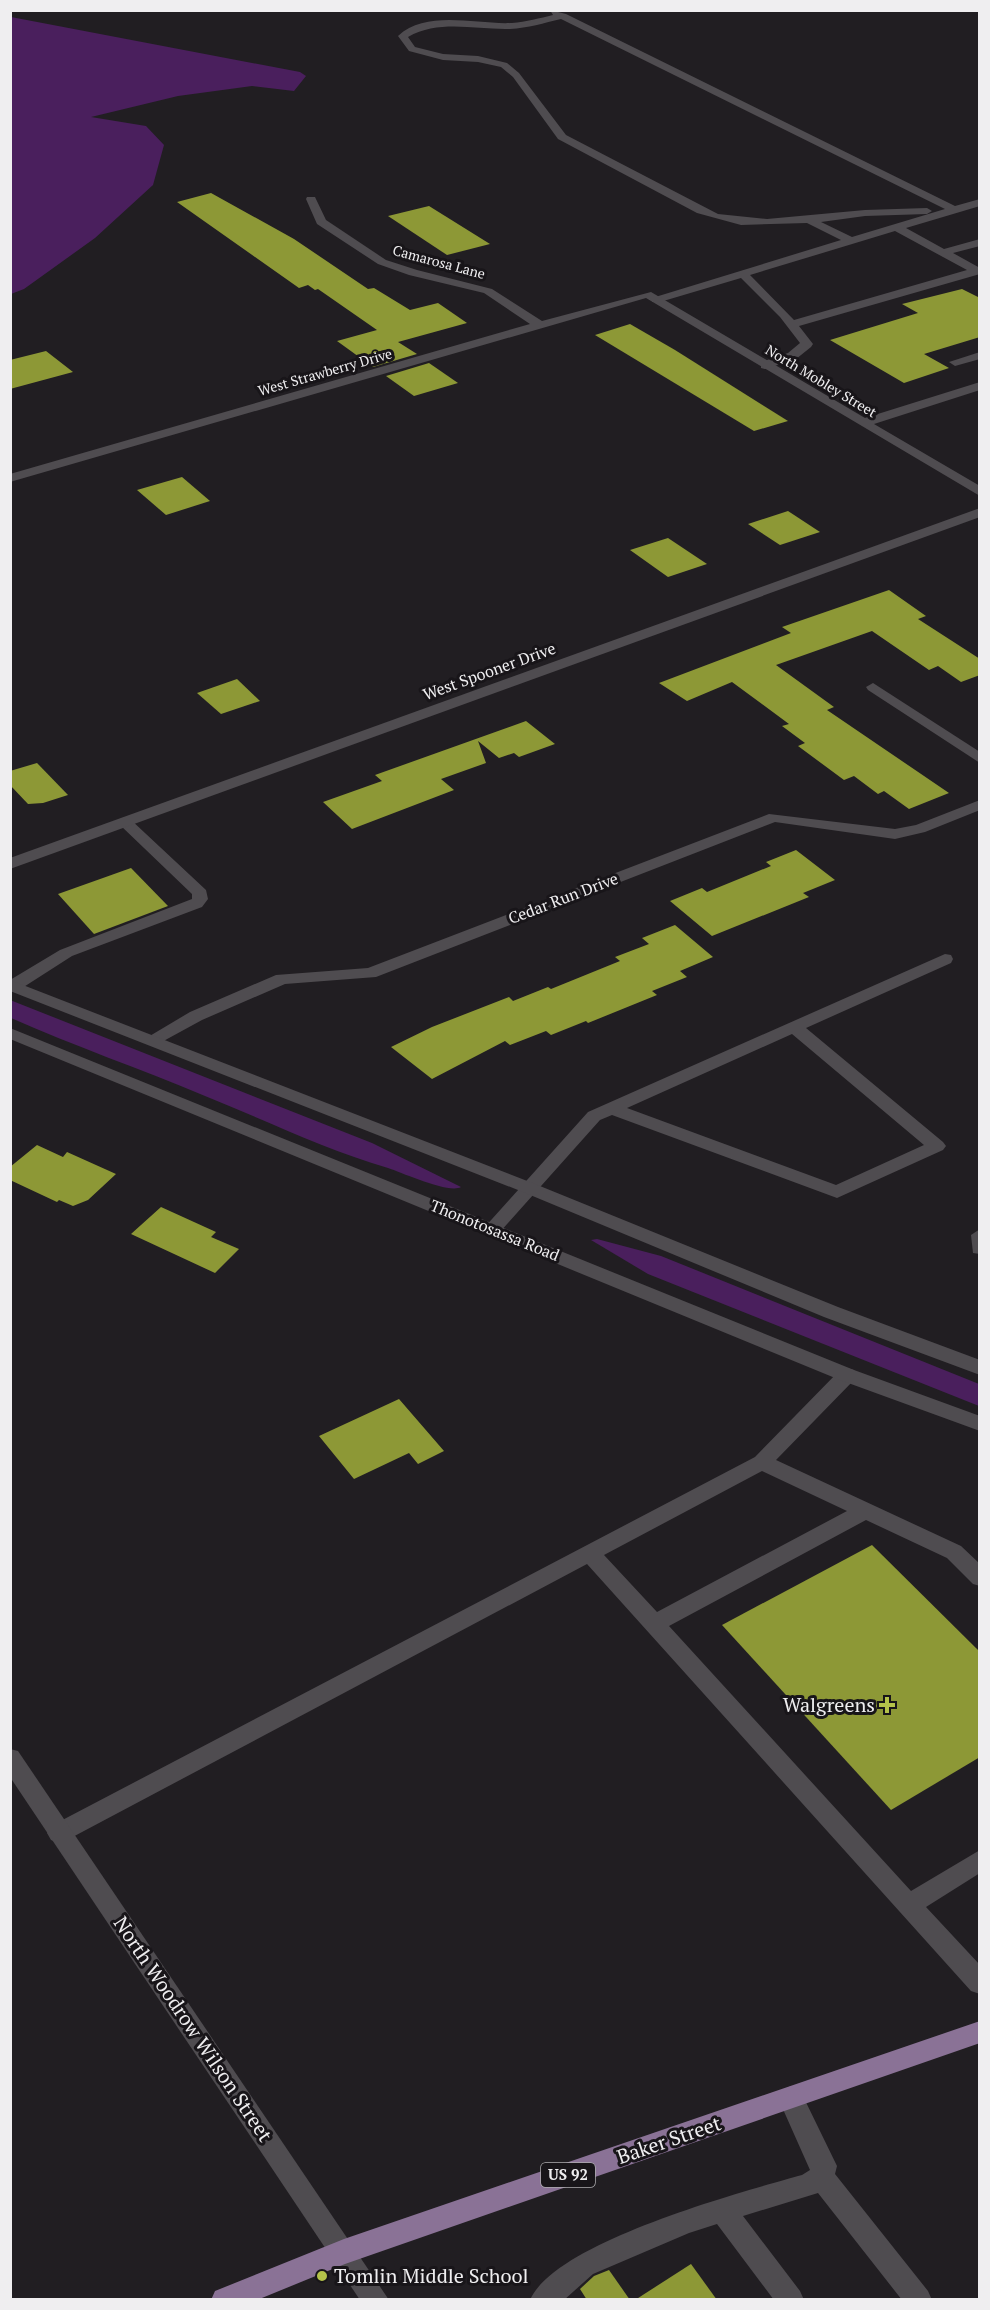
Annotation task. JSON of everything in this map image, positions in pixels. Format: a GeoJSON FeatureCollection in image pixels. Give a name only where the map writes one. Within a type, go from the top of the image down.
{"type":"FeatureCollection","features":[{"type":"Feature","properties":{"kind":"main road","name":"Baker Street"},"geometry":{"type":"LineString","coordinates":[[224,2300],[344,2252],[980,2032]]}},
{"type":"Feature","properties":{"kind":"street"},"geometry":{"type":"LineString","coordinates":[[551,10],[953,209]]}},
{"type":"Feature","properties":{"kind":"street"},"geometry":{"type":"LineString","coordinates":[[563,16],[513,26],[441,24],[414,28],[403,36],[412,49],[443,57],[478,59],[504,65],[516,75],[562,136],[722,220],[753,224],[866,213],[953,209],[980,202]]}},
{"type":"Feature","properties":{"kind":"street","name":"Camarosa Lane"},"geometry":{"type":"LineString","coordinates":[[311,199],[321,222],[382,262],[413,273],[488,291],[540,325]]}},
{"type":"Feature","properties":{"kind":"street","name":"West Strawberry Drive"},"geometry":{"type":"LineString","coordinates":[[10,478],[540,325],[742,273],[953,209]]}},
{"type":"Feature","properties":{"kind":"street"},"geometry":{"type":"LineString","coordinates":[[809,220],[851,241]]}},
{"type":"Feature","properties":{"kind":"street"},"geometry":{"type":"LineString","coordinates":[[896,226],[978,272]]}},
{"type":"Feature","properties":{"kind":"street"},"geometry":{"type":"LineString","coordinates":[[945,252],[980,242]]}},
{"type":"Feature","properties":{"kind":"street"},"geometry":{"type":"LineString","coordinates":[[792,324],[978,272]]}},
{"type":"Feature","properties":{"kind":"street"},"geometry":{"type":"LineString","coordinates":[[742,273],[792,324],[807,344],[792,356],[765,364]]}},
{"type":"Feature","properties":{"kind":"street","name":"North Mobley Street"},"geometry":{"type":"LineString","coordinates":[[652,297],[980,492]]}},
{"type":"Feature","properties":{"kind":"street"},"geometry":{"type":"LineString","coordinates":[[955,362],[980,355]]}},
{"type":"Feature","properties":{"kind":"street"},"geometry":{"type":"LineString","coordinates":[[863,423],[980,386]]}},
{"type":"Feature","properties":{"kind":"street","name":"West Spooner Drive"},"geometry":{"type":"LineString","coordinates":[[10,864],[980,512]]}},
{"type":"Feature","properties":{"kind":"street"},"geometry":{"type":"LineString","coordinates":[[873,687],[980,759]]}},
{"type":"Feature","properties":{"kind":"street","name":"Cedar Run Drive"},"geometry":{"type":"LineString","coordinates":[[152,1040],[196,1016],[282,979],[370,973],[774,817],[895,834],[920,829],[980,804]]}},
{"type":"Feature","properties":{"kind":"street"},"geometry":{"type":"LineString","coordinates":[[12,985],[66,953],[196,904],[200,899],[200,893],[125,822]]}},
{"type":"Feature","properties":{"kind":"street"},"geometry":{"type":"LineString","coordinates":[[492,1229],[594,1116],[945,959]]}},
{"type":"Feature","properties":{"kind":"street"},"geometry":{"type":"LineString","coordinates":[[12,985],[529,1188],[831,1312],[980,1368]]}},
{"type":"Feature","properties":{"kind":"street"},"geometry":{"type":"LineString","coordinates":[[610,1108],[837,1192],[937,1146],[795,1027]]}},
{"type":"Feature","properties":{"kind":"street","name":"Thonotosassa Road"},"geometry":{"type":"LineString","coordinates":[[10,1033],[847,1375],[980,1424]]}},
{"type":"Feature","properties":{"kind":"street"},"geometry":{"type":"LineString","coordinates":[[980,1234],[980,1248]]}},
{"type":"Feature","properties":{"kind":"street"},"geometry":{"type":"LineString","coordinates":[[59,1833],[762,1462],[847,1375]]}},
{"type":"Feature","properties":{"kind":"street"},"geometry":{"type":"LineString","coordinates":[[762,1462],[954,1552],[980,1578]]}},
{"type":"Feature","properties":{"kind":"street"},"geometry":{"type":"LineString","coordinates":[[654,1624],[865,1511]]}},
{"type":"Feature","properties":{"kind":"street"},"geometry":{"type":"LineString","coordinates":[[590,1553],[980,1983]]}},
{"type":"Feature","properties":{"kind":"street","name":"North Woodrow Wilson Street"},"geometry":{"type":"LineString","coordinates":[[10,1758],[376,2300]]}},
{"type":"Feature","properties":{"kind":"street"},"geometry":{"type":"LineString","coordinates":[[909,1905],[980,1860]]}},
{"type":"Feature","properties":{"kind":"street"},"geometry":{"type":"LineString","coordinates":[[543,2300],[584,2265],[686,2221],[808,2185],[820,2177],[824,2166],[791,2098]]}},
{"type":"Feature","properties":{"kind":"street"},"geometry":{"type":"LineString","coordinates":[[820,2177],[919,2300]]}},
{"type":"Feature","properties":{"kind":"street"},"geometry":{"type":"LineString","coordinates":[[723,2211],[791,2300]]}},
{"type":"Feature","properties":{"kind":"shaded area"},"geometry":{"type":"Polygon","coordinates":[[[11,17],[300,72],[306,76],[294,91],[252,86],[178,96],[91,117],[146,126],[164,145],[153,185],[95,238],[24,289],[11,294],[11,17]]]}},
{"type":"Feature","properties":{"kind":"shaded area"},"geometry":{"type":"Polygon","coordinates":[[[10,1000],[372,1143],[461,1187],[447,1188],[342,1153],[35,1028],[11,1018],[10,1000]]]}},
{"type":"Feature","properties":{"kind":"shaded area"},"geometry":{"type":"Polygon","coordinates":[[[597,1239],[661,1256],[979,1384],[979,1406],[648,1274],[591,1240],[597,1239]]]}},
{"type":"Feature","properties":{"kind":"building"},"geometry":{"type":"Polygon","coordinates":[[[211,193],[294,239],[368,289],[374,288],[410,310],[438,303],[467,323],[398,342],[417,354],[373,367],[337,341],[377,330],[318,289],[315,290],[308,285],[299,288],[177,202],[211,193]]]}},
{"type":"Feature","properties":{"kind":"building"},"geometry":{"type":"Polygon","coordinates":[[[429,206],[490,244],[447,255],[388,216],[429,206]]]}},
{"type":"Feature","properties":{"kind":"building"},"geometry":{"type":"Polygon","coordinates":[[[962,289],[980,298],[980,337],[924,354],[949,368],[904,383],[830,340],[918,313],[902,304],[962,289]]]}},
{"type":"Feature","properties":{"kind":"building"},"geometry":{"type":"Polygon","coordinates":[[[630,324],[788,421],[754,431],[595,335],[630,324]]]}},
{"type":"Feature","properties":{"kind":"building"},"geometry":{"type":"Polygon","coordinates":[[[46,351],[73,372],[10,389],[10,360],[46,351]]]}},
{"type":"Feature","properties":{"kind":"building"},"geometry":{"type":"Polygon","coordinates":[[[429,363],[458,383],[414,396],[386,376],[429,363]]]}},
{"type":"Feature","properties":{"kind":"building"},"geometry":{"type":"Polygon","coordinates":[[[182,477],[210,501],[166,515],[137,490],[182,477]]]}},
{"type":"Feature","properties":{"kind":"building"},"geometry":{"type":"Polygon","coordinates":[[[788,511],[820,532],[780,545],[748,524],[788,511]]]}},
{"type":"Feature","properties":{"kind":"building"},"geometry":{"type":"Polygon","coordinates":[[[668,538],[707,564],[668,577],[630,550],[668,538]]]}},
{"type":"Feature","properties":{"kind":"building"},"geometry":{"type":"Polygon","coordinates":[[[889,590],[926,616],[918,619],[980,659],[980,675],[961,682],[938,666],[929,670],[872,631],[776,665],[834,707],[827,710],[949,793],[909,809],[884,791],[878,794],[854,776],[844,780],[798,746],[805,743],[782,726],[789,724],[732,682],[687,701],[659,683],[791,633],[782,627],[889,590]]]}},
{"type":"Feature","properties":{"kind":"building"},"geometry":{"type":"Polygon","coordinates":[[[237,679],[260,701],[221,714],[197,693],[237,679]]]}},
{"type":"Feature","properties":{"kind":"building"},"geometry":{"type":"Polygon","coordinates":[[[526,721],[555,744],[519,757],[514,753],[499,758],[478,741],[486,763],[441,779],[454,790],[352,829],[323,802],[382,781],[375,775],[526,721]]]}},
{"type":"Feature","properties":{"kind":"building"},"geometry":{"type":"Polygon","coordinates":[[[37,763],[68,795],[43,803],[28,804],[10,785],[10,771],[37,763]]]}},
{"type":"Feature","properties":{"kind":"building"},"geometry":{"type":"Polygon","coordinates":[[[796,850],[835,880],[803,893],[809,897],[712,936],[670,901],[702,888],[707,892],[771,866],[766,862],[796,850]]]}},
{"type":"Feature","properties":{"kind":"building"},"geometry":{"type":"Polygon","coordinates":[[[131,868],[168,906],[94,934],[58,894],[131,868]]]}},
{"type":"Feature","properties":{"kind":"building"},"geometry":{"type":"Polygon","coordinates":[[[675,925],[713,957],[680,971],[687,977],[652,991],[657,995],[588,1023],[586,1021],[551,1035],[546,1031],[510,1045],[505,1041],[432,1079],[391,1047],[432,1027],[509,997],[513,1001],[548,987],[551,989],[620,961],[615,957],[649,944],[642,938],[675,925]]]}},
{"type":"Feature","properties":{"kind":"building"},"geometry":{"type":"Polygon","coordinates":[[[37,1145],[63,1157],[67,1152],[116,1174],[88,1200],[73,1206],[59,1200],[57,1202],[10,1180],[10,1167],[37,1145]]]}},
{"type":"Feature","properties":{"kind":"building"},"geometry":{"type":"Polygon","coordinates":[[[161,1207],[216,1232],[211,1237],[239,1249],[215,1273],[131,1234],[161,1207]]]}},
{"type":"Feature","properties":{"kind":"building"},"geometry":{"type":"Polygon","coordinates":[[[399,1399],[444,1451],[418,1464],[409,1453],[354,1479],[319,1436],[399,1399]]]}},
{"type":"Feature","properties":{"kind":"building","name":"Walgreens"},"geometry":{"type":"Polygon","coordinates":[[[872,1545],[980,1652],[980,1757],[891,1810],[722,1625],[872,1545]]]}},
{"type":"Feature","properties":{"kind":"building"},"geometry":{"type":"Polygon","coordinates":[[[691,2264],[717,2300],[635,2300],[691,2264]]]}},
{"type":"Feature","properties":{"kind":"building"},"geometry":{"type":"Polygon","coordinates":[[[609,2270],[630,2300],[587,2300],[580,2289],[594,2276],[609,2270]]]}},
{"type":"Feature","properties":{"kind":"place","name":"Walgreens"},"geometry":{"type":"Point","coordinates":[887,1705]}},
{"type":"Feature","properties":{"kind":"place","name":"Tomlin Middle School"},"geometry":{"type":"Point","coordinates":[322,2276]}}]}
